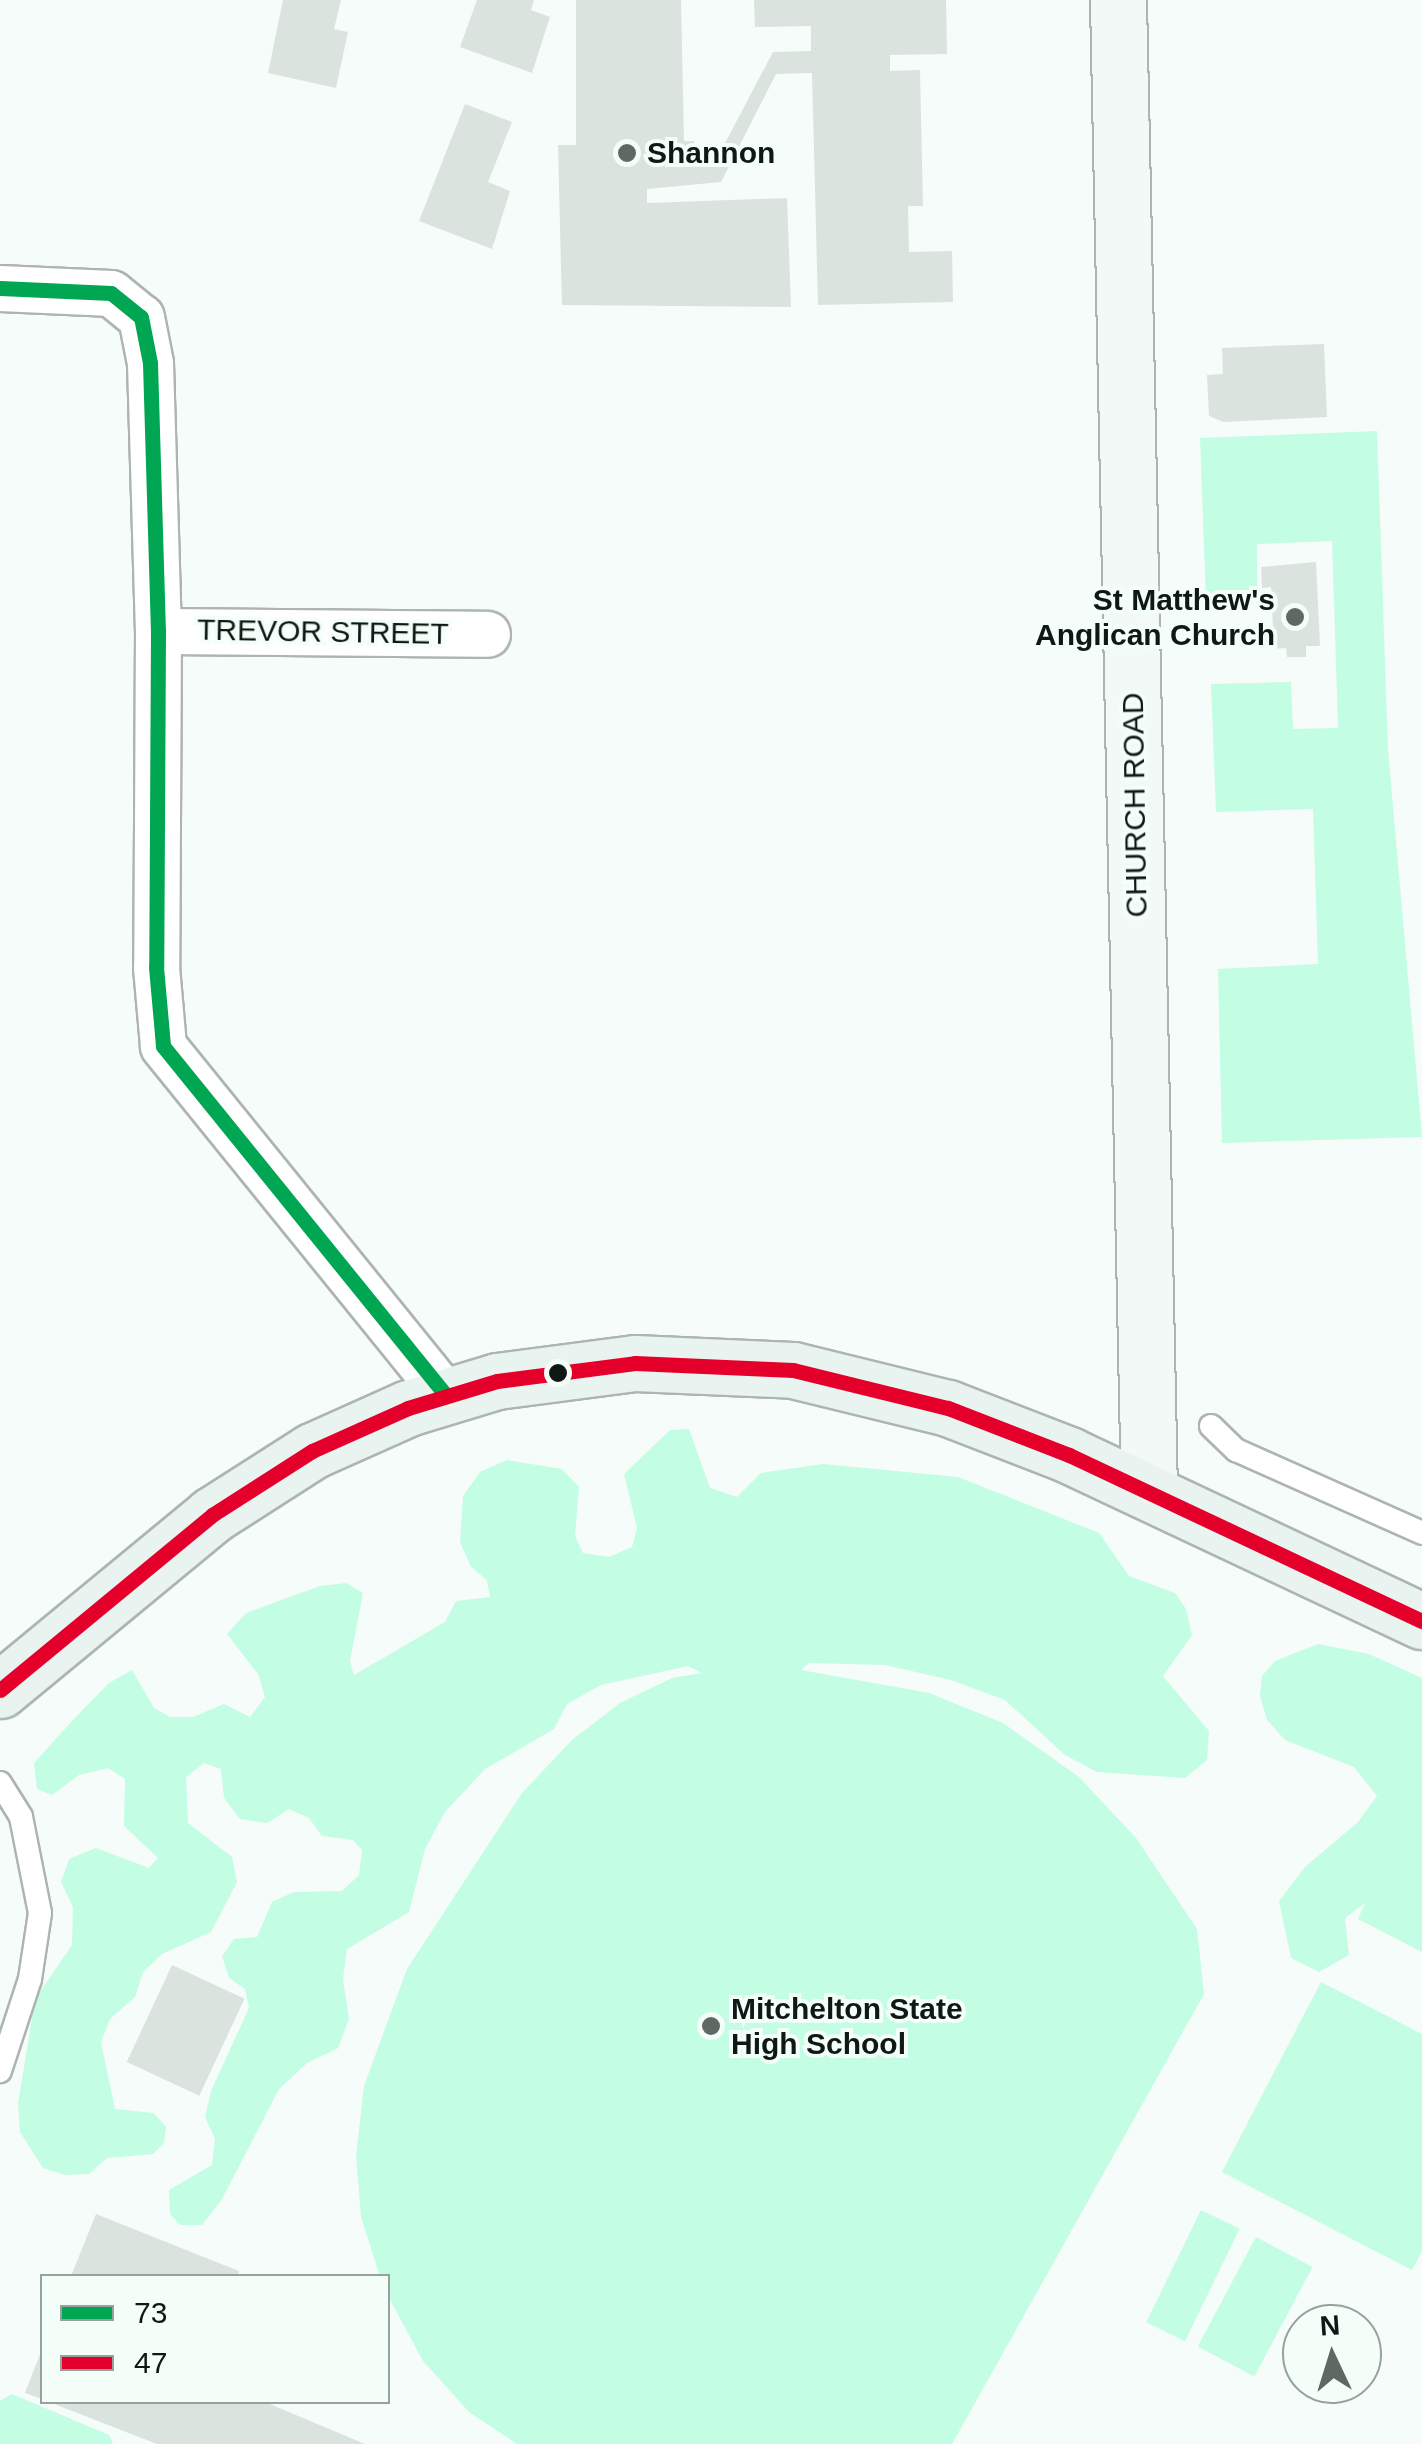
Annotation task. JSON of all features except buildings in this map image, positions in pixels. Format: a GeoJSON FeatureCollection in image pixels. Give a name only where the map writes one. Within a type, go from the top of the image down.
{"type":"FeatureCollection","features":[{"type":"Feature","properties":{"kind":"main road"},"geometry":{"type":"LineString","coordinates":[[0,1690],[134,1576],[275,1472],[364,1425],[446,1396],[529,1375],[619,1364],[793,1370],[948,1408],[1149,1491],[1422,1621]]}},
{"type":"Feature","properties":{"kind":"street","name":"CHURCH ROAD"},"geometry":{"type":"LineString","coordinates":[[1118,0],[1149,1491]]}},
{"type":"Feature","properties":{"kind":"street"},"geometry":{"type":"LineString","coordinates":[[0,288],[112,293],[141,317],[150,363],[158,630],[156,967],[163,1046],[446,1396]]}},
{"type":"Feature","properties":{"kind":"street","name":"TREVOR STREET"},"geometry":{"type":"LineString","coordinates":[[158,630],[487,634]]}},
{"type":"Feature","properties":{"kind":"lane"},"geometry":{"type":"LineString","coordinates":[[1211,1426],[1236,1450],[1422,1533]]}},
{"type":"Feature","properties":{"kind":"lane"},"geometry":{"type":"LineString","coordinates":[[0,1782],[22,1816],[40,1913],[30,1978],[0,2071]]}},
{"type":"Feature","properties":{"kind":"green space"},"geometry":{"type":"Polygon","coordinates":[[[1377,431],[1388,750],[1422,1137],[1222,1143],[1218,969],[1318,964],[1313,809],[1216,812],[1211,684],[1291,682],[1293,729],[1338,728],[1332,541],[1257,544],[1257,598],[1206,599],[1200,438],[1377,431]]]}},
{"type":"Feature","properties":{"kind":"green space","name":"Mitchelton State High School"},"geometry":{"type":"Polygon","coordinates":[[[689,1429],[710,1488],[737,1497],[761,1473],[823,1464],[958,1477],[1099,1533],[1129,1576],[1175,1593],[1186,1609],[1192,1635],[1163,1676],[1209,1731],[1207,1760],[1185,1778],[1097,1772],[1065,1755],[1005,1700],[951,1680],[885,1665],[809,1663],[801,1670],[929,1693],[1003,1723],[1079,1777],[1136,1838],[1197,1929],[1204,1994],[952,2444],[517,2444],[469,2412],[423,2361],[390,2300],[390,2274],[379,2274],[361,2217],[356,2156],[364,2086],[407,1969],[522,1793],[572,1740],[620,1703],[672,1678],[702,1673],[688,1666],[601,1685],[567,1704],[554,1729],[485,1769],[445,1812],[425,1849],[409,1912],[347,1949],[343,1979],[349,2019],[338,2048],[307,2063],[279,2089],[222,2199],[202,2225],[180,2225],[170,2214],[169,2190],[212,2165],[215,2139],[205,2117],[211,2091],[249,2008],[245,1989],[229,1978],[222,1956],[234,1939],[257,1937],[272,1902],[294,1892],[342,1891],[359,1875],[362,1850],[353,1840],[322,1836],[309,1818],[289,1809],[267,1823],[240,1819],[224,1798],[221,1769],[204,1763],[186,1777],[188,1823],[232,1857],[237,1882],[211,1932],[162,1954],[143,1972],[135,1997],[110,2019],[101,2042],[115,2109],[154,2113],[166,2127],[164,2143],[153,2154],[107,2158],[89,2174],[65,2175],[43,2168],[20,2132],[18,2104],[35,1999],[72,1945],[73,1907],[61,1882],[69,1859],[96,1848],[149,1868],[158,1858],[124,1826],[125,1779],[108,1768],[79,1775],[52,1795],[37,1789],[34,1763],[73,1720],[109,1683],[132,1670],[154,1708],[170,1717],[193,1717],[224,1704],[250,1717],[265,1697],[258,1674],[227,1634],[246,1613],[320,1586],[346,1583],[363,1593],[350,1661],[354,1675],[445,1622],[456,1601],[490,1597],[487,1580],[471,1567],[460,1542],[463,1496],[480,1472],[507,1460],[562,1469],[579,1487],[575,1536],[583,1553],[609,1557],[632,1547],[637,1528],[624,1474],[670,1430],[689,1429]]]}},
{"type":"Feature","properties":{"kind":"green space"},"geometry":{"type":"Polygon","coordinates":[[[1318,1644],[1369,1654],[1422,1678],[1422,1952],[1358,1919],[1365,1903],[1345,1918],[1349,1955],[1319,1972],[1291,1958],[1279,1901],[1305,1867],[1358,1822],[1377,1796],[1354,1767],[1285,1740],[1267,1720],[1260,1696],[1262,1676],[1275,1661],[1318,1644]]]}},
{"type":"Feature","properties":{"kind":"green space"},"geometry":{"type":"Polygon","coordinates":[[[1321,1982],[1422,2034],[1422,2251],[1412,2270],[1222,2172],[1321,1982]]]}},
{"type":"Feature","properties":{"kind":"green space"},"geometry":{"type":"Polygon","coordinates":[[[1201,2210],[1240,2229],[1185,2341],[1146,2322],[1201,2210]]]}},
{"type":"Feature","properties":{"kind":"green space"},"geometry":{"type":"Polygon","coordinates":[[[1256,2237],[1313,2267],[1293,2304],[1282,2304],[1282,2324],[1254,2377],[1198,2346],[1256,2237]]]}},
{"type":"Feature","properties":{"kind":"green space"},"geometry":{"type":"Polygon","coordinates":[[[12,2394],[109,2435],[113,2444],[0,2444],[0,2401],[12,2394]]]}},
{"type":"Feature","properties":{"kind":"transit line","name":"73"},"geometry":{"type":"LineString","coordinates":[[0,288],[111,293],[141,317],[150,363],[158,631],[156,967],[163,1046],[446,1396]]}},
{"type":"Feature","properties":{"kind":"transit line","name":"47"},"geometry":{"type":"LineString","coordinates":[[0,1690],[212,1515],[312,1451],[408,1408],[497,1381],[635,1363],[793,1370],[948,1408],[1069,1455],[1422,1621]]}},
{"type":"Feature","properties":{"kind":"place","name":"Shannon"},"geometry":{"type":"Point","coordinates":[627,153]}},
{"type":"Feature","properties":{"kind":"place","name":"St Matthew's Anglican Church"},"geometry":{"type":"Point","coordinates":[1295,617]}},
{"type":"Feature","properties":{"kind":"place","name":"Mitchelton State High School"},"geometry":{"type":"Point","coordinates":[711,2026]}}]}
